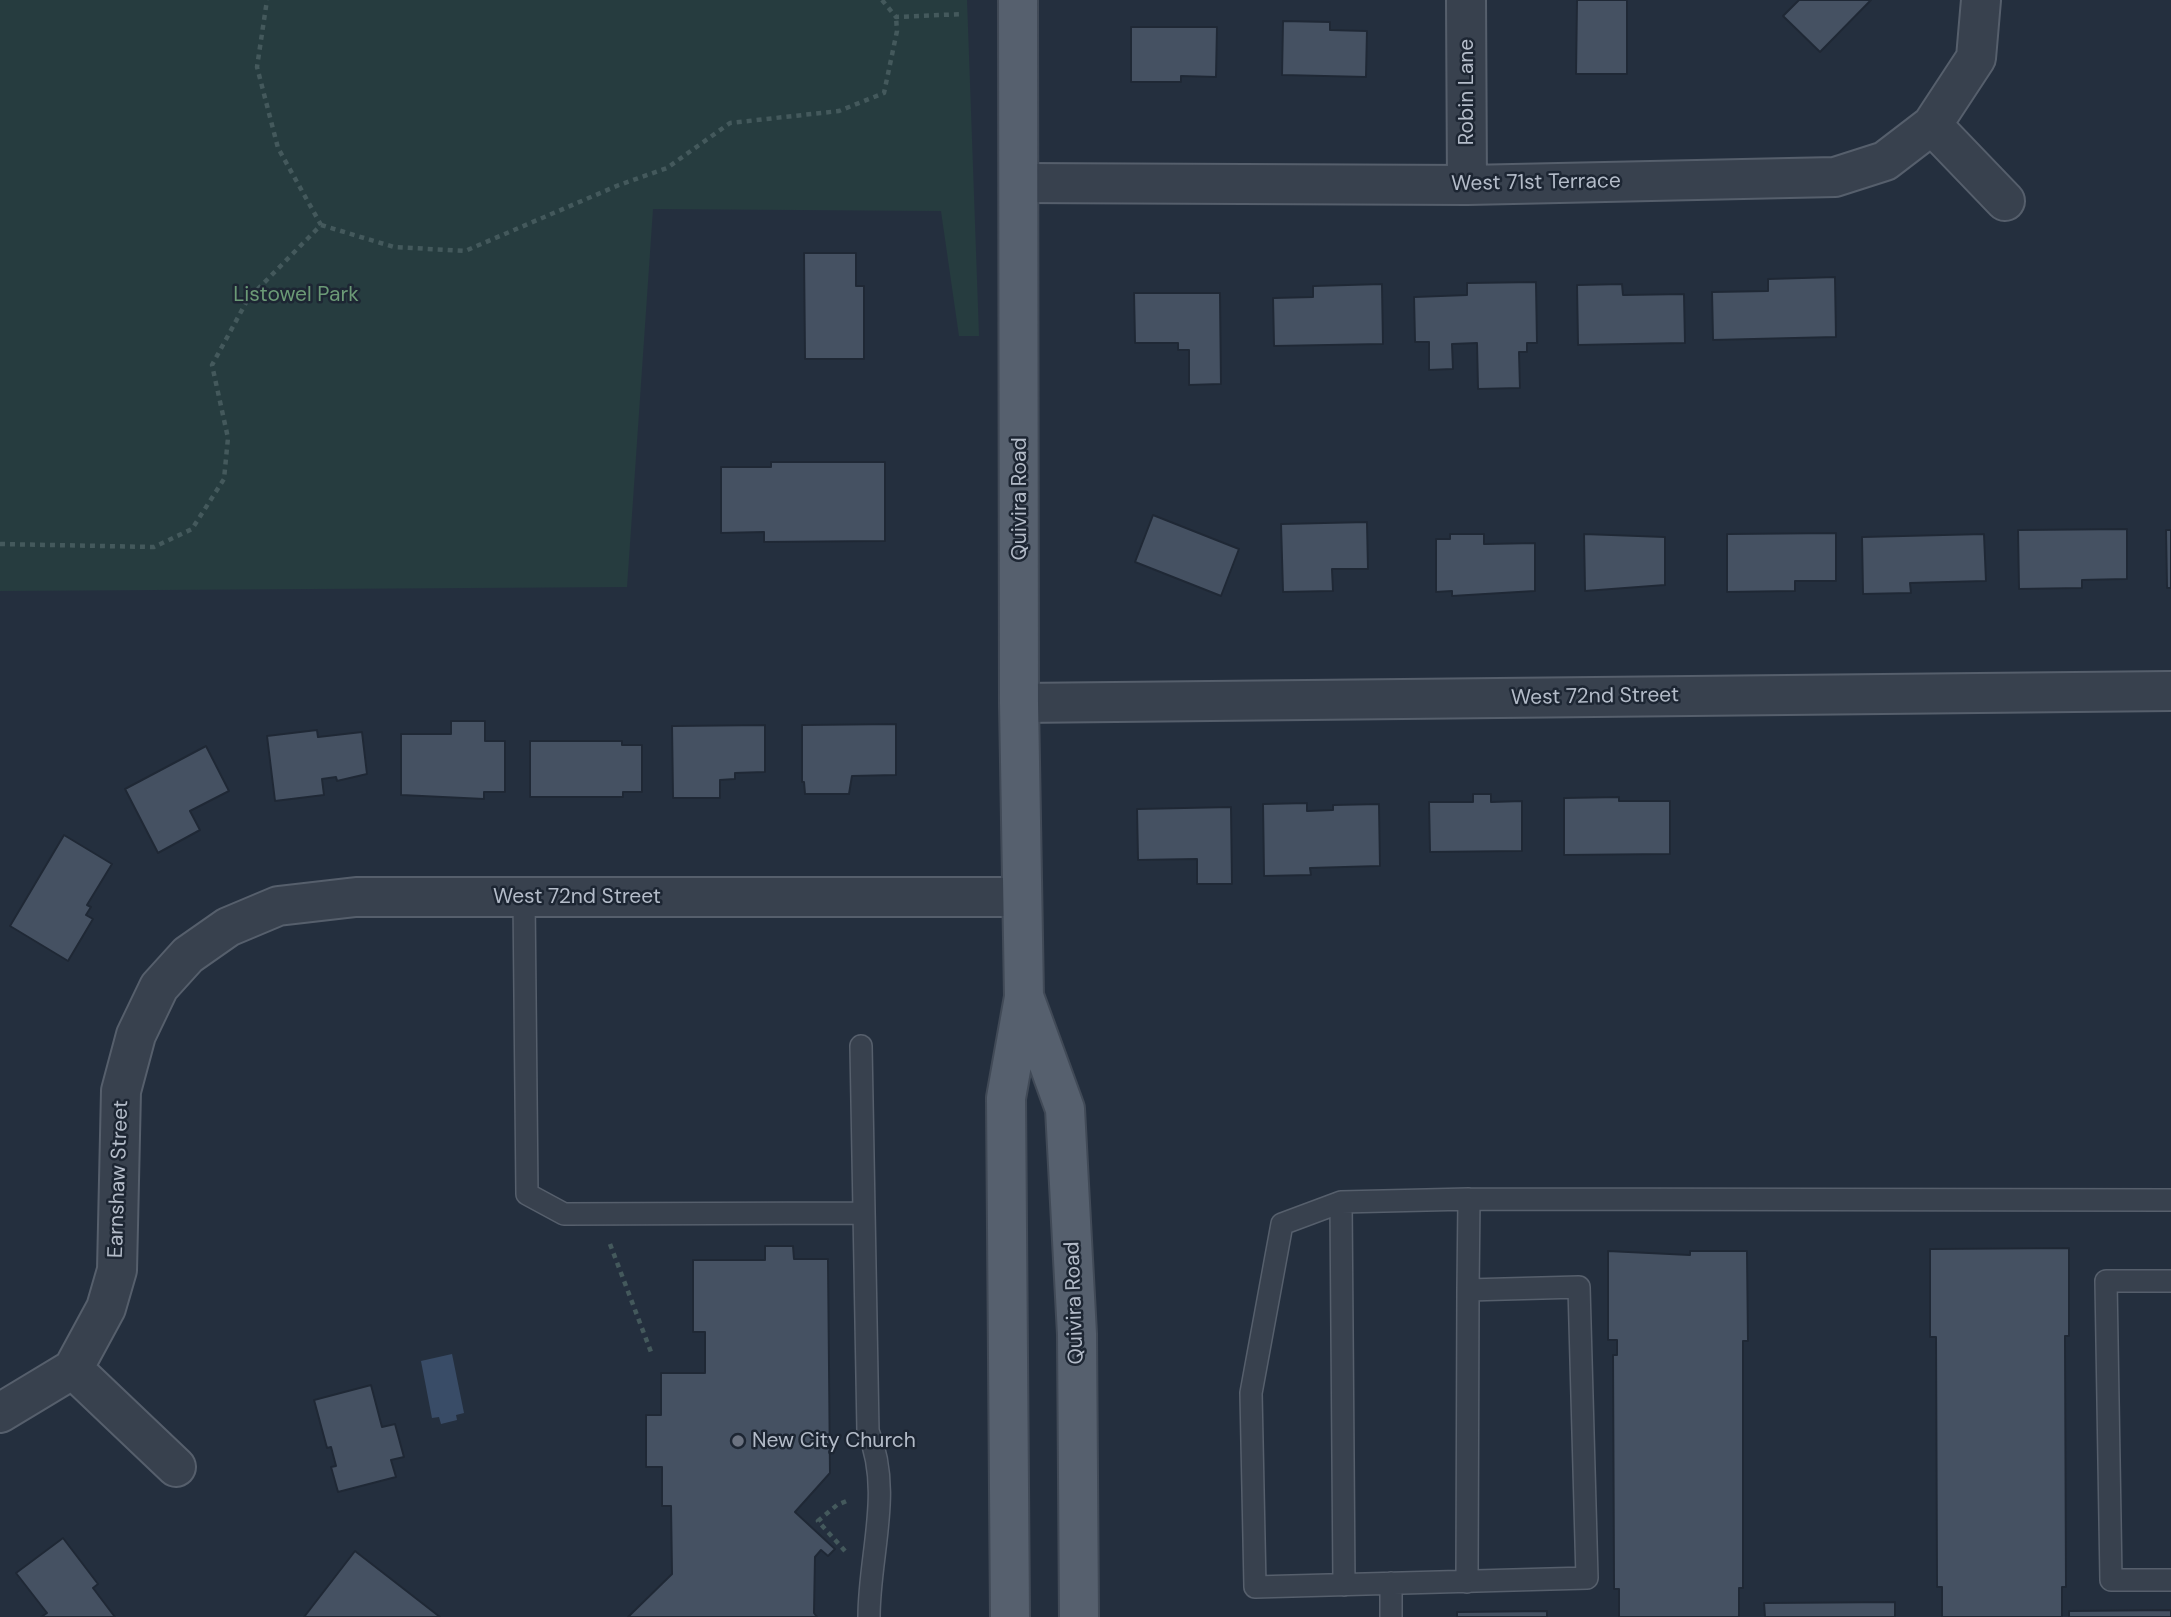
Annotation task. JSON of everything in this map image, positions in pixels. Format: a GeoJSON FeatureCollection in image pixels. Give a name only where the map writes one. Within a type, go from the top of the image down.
{"type":"FeatureCollection","features":[{"type":"Feature","properties":{"kind":"main road","name":"Quivira Road"},"geometry":{"type":"LineString","coordinates":[[1010,1617],[1006,1098],[1024,997],[1019,702],[1018,0]]}},
{"type":"Feature","properties":{"kind":"main road","name":"Quivira Road"},"geometry":{"type":"LineString","coordinates":[[1024,997],[1065,1109],[1077,1334],[1079,1617]]}},
{"type":"Feature","properties":{"kind":"street","name":"Robin Lane"},"geometry":{"type":"LineString","coordinates":[[1466,0],[1467,185]]}},
{"type":"Feature","properties":{"kind":"street","name":"West 71st Terrace"},"geometry":{"type":"LineString","coordinates":[[1020,183],[1467,185],[1835,177],[1885,161],[1931,125],[1976,58],[1981,0]]}},
{"type":"Feature","properties":{"kind":"street"},"geometry":{"type":"LineString","coordinates":[[1931,125],[2005,201]]}},
{"type":"Feature","properties":{"kind":"street","name":"West 72nd Street"},"geometry":{"type":"LineString","coordinates":[[1019,702],[2171,691]]}},
{"type":"Feature","properties":{"kind":"street","name":"West 72nd Street"},"geometry":{"type":"LineString","coordinates":[[159,987],[188,955],[228,927],[278,906],[356,897],[1022,897]]}},
{"type":"Feature","properties":{"kind":"street","name":"Earnshaw Street"},"geometry":{"type":"LineString","coordinates":[[73,1369],[106,1308],[117,1270],[121,1091],[136,1035],[159,987]]}},
{"type":"Feature","properties":{"kind":"street"},"geometry":{"type":"LineString","coordinates":[[0,1413],[73,1369],[176,1467]]}},
{"type":"Feature","properties":{"kind":"lane"},"geometry":{"type":"LineString","coordinates":[[524,897],[527,1195],[564,1214],[864,1213]]}},
{"type":"Feature","properties":{"kind":"lane"},"geometry":{"type":"LineString","coordinates":[[861,1046],[868,1431],[878,1455],[879,1494],[877,1539],[869,1580],[869,1617]]}},
{"type":"Feature","properties":{"kind":"lane"},"geometry":{"type":"LineString","coordinates":[[1468,1290],[1580,1287],[1587,1578],[1255,1587],[1251,1392],[1282,1224],[1340,1202],[1469,1199],[2171,1200]]}},
{"type":"Feature","properties":{"kind":"lane"},"geometry":{"type":"LineString","coordinates":[[1467,1581],[1469,1199]]}},
{"type":"Feature","properties":{"kind":"lane"},"geometry":{"type":"LineString","coordinates":[[1340,1202],[1344,1585]]}},
{"type":"Feature","properties":{"kind":"lane"},"geometry":{"type":"LineString","coordinates":[[2171,1281],[2106,1281],[2111,1580],[2171,1580]]}},
{"type":"Feature","properties":{"kind":"lane"},"geometry":{"type":"LineString","coordinates":[[1391,1584],[1391,1617]]}},
{"type":"Feature","properties":{"kind":"path"},"geometry":{"type":"LineString","coordinates":[[267,0],[257,67],[278,148],[321,225],[394,247],[465,251],[619,185],[667,168],[730,122],[839,111],[884,93],[897,31],[896,17],[882,0]]}},
{"type":"Feature","properties":{"kind":"path"},"geometry":{"type":"LineString","coordinates":[[896,17],[963,15]]}},
{"type":"Feature","properties":{"kind":"path"},"geometry":{"type":"LineString","coordinates":[[0,544],[154,547],[192,529],[224,479],[228,438],[212,365],[248,299],[321,225]]}},
{"type":"Feature","properties":{"kind":"path"},"geometry":{"type":"LineString","coordinates":[[599,1214],[651,1352]]}},
{"type":"Feature","properties":{"kind":"path"},"geometry":{"type":"LineString","coordinates":[[852,1549],[850,1557],[818,1521],[837,1504],[855,1497],[855,1506]]}},
{"type":"Feature","properties":{"kind":"green space","name":"Listowel Park"},"geometry":{"type":"Polygon","coordinates":[[[0,0],[967,0],[979,336],[959,336],[941,211],[653,209],[627,587],[0,591],[0,0]]]}},
{"type":"Feature","properties":{"kind":"water"},"geometry":{"type":"Polygon","coordinates":[[[452,1354],[464,1413],[456,1415],[457,1420],[441,1424],[439,1417],[432,1418],[421,1361],[452,1354]]]}},
{"type":"Feature","properties":{"kind":"building"},"geometry":{"type":"Polygon","coordinates":[[[1577,0],[1627,0],[1627,74],[1576,74],[1577,0]]]}},
{"type":"Feature","properties":{"kind":"building"},"geometry":{"type":"Polygon","coordinates":[[[1799,0],[1871,0],[1820,52],[1783,16],[1799,0]]]}},
{"type":"Feature","properties":{"kind":"building"},"geometry":{"type":"Polygon","coordinates":[[[1283,21],[1330,22],[1330,30],[1367,31],[1366,77],[1282,75],[1283,21]]]}},
{"type":"Feature","properties":{"kind":"building"},"geometry":{"type":"Polygon","coordinates":[[[1131,27],[1217,27],[1216,77],[1181,76],[1181,82],[1131,82],[1131,27]]]}},
{"type":"Feature","properties":{"kind":"building"},"geometry":{"type":"Polygon","coordinates":[[[804,253],[856,253],[856,286],[864,286],[864,359],[805,359],[804,253]]]}},
{"type":"Feature","properties":{"kind":"building"},"geometry":{"type":"Polygon","coordinates":[[[1835,277],[1836,337],[1713,340],[1712,292],[1768,291],[1768,279],[1835,277]]]}},
{"type":"Feature","properties":{"kind":"building"},"geometry":{"type":"Polygon","coordinates":[[[1536,282],[1537,343],[1527,343],[1527,352],[1519,352],[1520,388],[1478,389],[1477,343],[1452,344],[1453,369],[1429,370],[1429,342],[1415,342],[1414,297],[1467,295],[1467,283],[1536,282]]]}},
{"type":"Feature","properties":{"kind":"building"},"geometry":{"type":"Polygon","coordinates":[[[1382,284],[1383,344],[1274,346],[1273,298],[1313,297],[1313,286],[1382,284]]]}},
{"type":"Feature","properties":{"kind":"building"},"geometry":{"type":"Polygon","coordinates":[[[1622,284],[1623,295],[1684,294],[1685,343],[1578,345],[1577,285],[1622,284]]]}},
{"type":"Feature","properties":{"kind":"building"},"geometry":{"type":"Polygon","coordinates":[[[1134,293],[1220,293],[1221,384],[1189,385],[1189,350],[1178,350],[1178,343],[1135,343],[1134,293]]]}},
{"type":"Feature","properties":{"kind":"building"},"geometry":{"type":"Polygon","coordinates":[[[771,462],[885,462],[885,541],[764,542],[764,532],[721,533],[721,467],[771,467],[771,462]]]}},
{"type":"Feature","properties":{"kind":"building"},"geometry":{"type":"Polygon","coordinates":[[[1153,515],[1239,549],[1221,596],[1135,562],[1153,515]]]}},
{"type":"Feature","properties":{"kind":"building"},"geometry":{"type":"Polygon","coordinates":[[[1367,522],[1368,569],[1332,569],[1333,591],[1283,592],[1281,524],[1367,522]]]}},
{"type":"Feature","properties":{"kind":"building"},"geometry":{"type":"Polygon","coordinates":[[[2127,529],[2127,579],[2082,580],[2082,588],[2019,589],[2018,530],[2127,529]]]}},
{"type":"Feature","properties":{"kind":"building"},"geometry":{"type":"Polygon","coordinates":[[[2166,530],[2171,530],[2171,588],[2167,588],[2166,530]]]}},
{"type":"Feature","properties":{"kind":"building"},"geometry":{"type":"Polygon","coordinates":[[[1836,533],[1836,581],[1795,581],[1795,591],[1727,592],[1727,534],[1836,533]]]}},
{"type":"Feature","properties":{"kind":"building"},"geometry":{"type":"Polygon","coordinates":[[[1450,534],[1484,534],[1484,544],[1535,543],[1535,591],[1452,596],[1452,591],[1436,592],[1436,539],[1450,539],[1450,534]]]}},
{"type":"Feature","properties":{"kind":"building"},"geometry":{"type":"Polygon","coordinates":[[[1584,534],[1665,537],[1665,585],[1585,591],[1584,534]]]}},
{"type":"Feature","properties":{"kind":"building"},"geometry":{"type":"Polygon","coordinates":[[[1984,534],[1986,581],[1910,583],[1911,593],[1863,594],[1862,537],[1984,534]]]}},
{"type":"Feature","properties":{"kind":"building"},"geometry":{"type":"Polygon","coordinates":[[[451,721],[485,721],[485,741],[505,741],[505,792],[484,792],[484,799],[401,795],[401,734],[451,734],[451,721]]]}},
{"type":"Feature","properties":{"kind":"building"},"geometry":{"type":"Polygon","coordinates":[[[896,724],[896,775],[852,776],[849,794],[805,794],[802,782],[802,725],[896,724]]]}},
{"type":"Feature","properties":{"kind":"building"},"geometry":{"type":"Polygon","coordinates":[[[765,725],[765,772],[735,773],[735,779],[720,780],[720,798],[673,798],[672,726],[765,725]]]}},
{"type":"Feature","properties":{"kind":"building"},"geometry":{"type":"Polygon","coordinates":[[[317,730],[318,737],[362,732],[367,774],[337,781],[336,777],[322,779],[324,795],[275,801],[267,736],[317,730]]]}},
{"type":"Feature","properties":{"kind":"building"},"geometry":{"type":"Polygon","coordinates":[[[530,741],[622,741],[622,745],[642,745],[642,792],[623,792],[623,797],[530,797],[530,741]]]}},
{"type":"Feature","properties":{"kind":"building"},"geometry":{"type":"Polygon","coordinates":[[[206,746],[229,791],[190,811],[200,830],[158,853],[125,789],[206,746]]]}},
{"type":"Feature","properties":{"kind":"building"},"geometry":{"type":"Polygon","coordinates":[[[1473,794],[1491,794],[1491,802],[1522,801],[1522,851],[1430,852],[1429,802],[1473,802],[1473,794]]]}},
{"type":"Feature","properties":{"kind":"building"},"geometry":{"type":"Polygon","coordinates":[[[1619,797],[1619,801],[1670,801],[1670,854],[1564,855],[1564,798],[1619,797]]]}},
{"type":"Feature","properties":{"kind":"building"},"geometry":{"type":"Polygon","coordinates":[[[1307,803],[1307,811],[1333,810],[1333,805],[1379,804],[1380,866],[1310,868],[1311,875],[1264,876],[1263,804],[1307,803]]]}},
{"type":"Feature","properties":{"kind":"building"},"geometry":{"type":"Polygon","coordinates":[[[1231,807],[1232,884],[1197,884],[1197,859],[1138,860],[1137,809],[1231,807]]]}},
{"type":"Feature","properties":{"kind":"building"},"geometry":{"type":"Polygon","coordinates":[[[64,835],[112,864],[87,905],[91,907],[86,915],[93,919],[68,961],[10,926],[64,835]]]}},
{"type":"Feature","properties":{"kind":"building","name":"New City Church"},"geometry":{"type":"Polygon","coordinates":[[[765,1246],[793,1246],[794,1259],[828,1259],[830,1473],[795,1512],[835,1549],[828,1556],[821,1550],[815,1557],[814,1613],[817,1617],[628,1617],[672,1574],[671,1506],[662,1506],[662,1467],[646,1467],[646,1415],[661,1415],[661,1373],[705,1373],[705,1332],[693,1332],[693,1260],[765,1260],[765,1246]]]}},
{"type":"Feature","properties":{"kind":"building"},"geometry":{"type":"Polygon","coordinates":[[[2069,1248],[2069,1336],[2065,1336],[2066,1587],[2062,1587],[2062,1617],[1942,1617],[1942,1587],[1937,1587],[1936,1337],[1930,1337],[1930,1249],[2069,1248]]]}},
{"type":"Feature","properties":{"kind":"building"},"geometry":{"type":"Polygon","coordinates":[[[1608,1251],[1690,1255],[1690,1251],[1747,1251],[1748,1341],[1743,1341],[1743,1588],[1739,1588],[1739,1617],[1619,1617],[1619,1589],[1614,1589],[1613,1355],[1617,1355],[1617,1340],[1608,1340],[1608,1251]]]}},
{"type":"Feature","properties":{"kind":"building"},"geometry":{"type":"Polygon","coordinates":[[[371,1385],[382,1427],[395,1424],[404,1457],[391,1460],[396,1477],[338,1492],[331,1467],[336,1466],[331,1447],[327,1448],[314,1400],[371,1385]]]}},
{"type":"Feature","properties":{"kind":"building"},"geometry":{"type":"Polygon","coordinates":[[[63,1538],[98,1584],[93,1588],[115,1617],[41,1617],[47,1613],[16,1573],[63,1538]]]}},
{"type":"Feature","properties":{"kind":"building"},"geometry":{"type":"Polygon","coordinates":[[[355,1551],[440,1617],[304,1617],[355,1551]]]}},
{"type":"Feature","properties":{"kind":"building"},"geometry":{"type":"Polygon","coordinates":[[[1895,1602],[1895,1617],[1765,1617],[1764,1603],[1895,1602]]]}},
{"type":"Feature","properties":{"kind":"building"},"geometry":{"type":"Polygon","coordinates":[[[2171,1610],[2171,1617],[2069,1617],[2069,1611],[2171,1610]]]}},
{"type":"Feature","properties":{"kind":"building"},"geometry":{"type":"Polygon","coordinates":[[[1547,1611],[1547,1617],[1457,1617],[1457,1612],[1547,1611]]]}},
{"type":"Feature","properties":{"kind":"place","name":"New City Church"},"geometry":{"type":"Point","coordinates":[738,1441]}}]}
